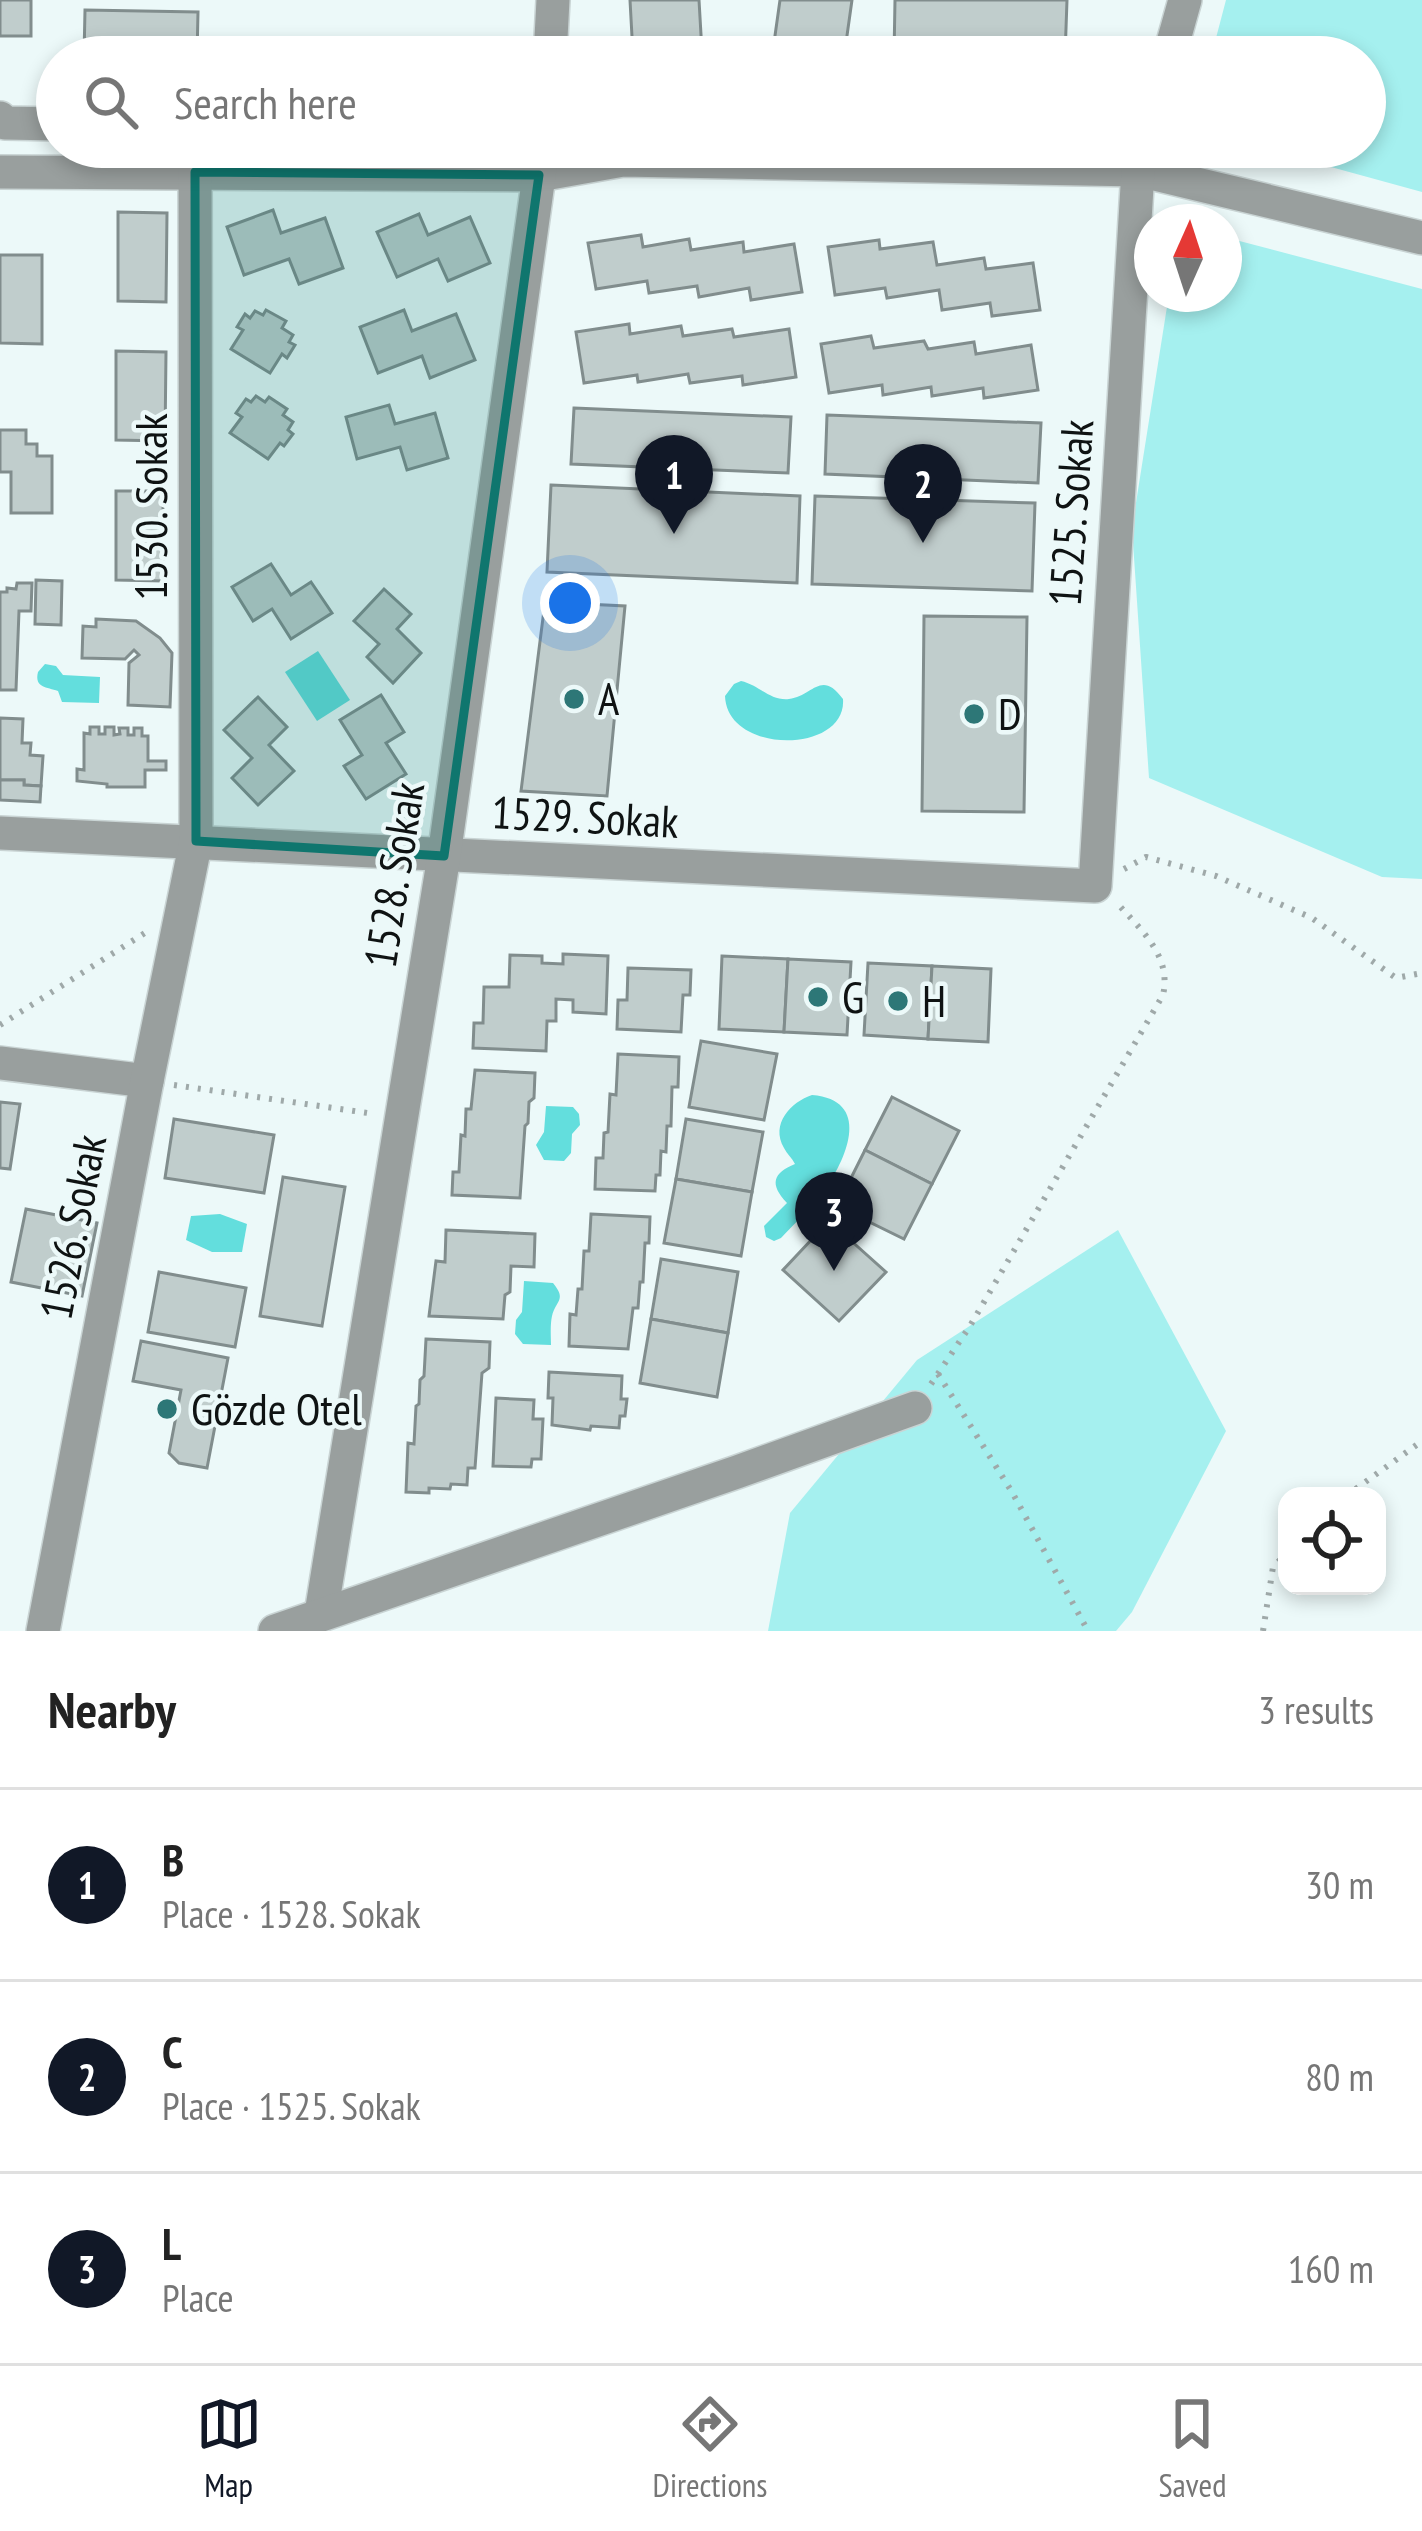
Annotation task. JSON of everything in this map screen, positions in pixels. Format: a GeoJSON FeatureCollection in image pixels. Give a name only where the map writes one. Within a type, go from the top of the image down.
{"type":"FeatureCollection","features":[{"type":"Feature","properties":{"kind":"street"},"geometry":{"type":"LineString","coordinates":[[551,36],[553,0]]}},
{"type":"Feature","properties":{"kind":"street"},"geometry":{"type":"LineString","coordinates":[[1175,36],[1185,0]]}},
{"type":"Feature","properties":{"kind":"street"},"geometry":{"type":"LineString","coordinates":[[0,118],[5,123],[36,124]]}},
{"type":"Feature","properties":{"kind":"street"},"geometry":{"type":"LineString","coordinates":[[0,172],[60,168]]}},
{"type":"Feature","properties":{"kind":"street","name":"1530. Sokak"},"geometry":{"type":"LineString","coordinates":[[195,168],[196,842]]}},
{"type":"Feature","properties":{"kind":"street","name":"1528. Sokak"},"geometry":{"type":"LineString","coordinates":[[320,1614],[444,856],[540,168]]}},
{"type":"Feature","properties":{"kind":"street","name":"1525. Sokak"},"geometry":{"type":"LineString","coordinates":[[1095,886],[1141,168]]}},
{"type":"Feature","properties":{"kind":"street"},"geometry":{"type":"LineString","coordinates":[[1177,168],[1422,238]]}},
{"type":"Feature","properties":{"kind":"street","name":"1529. Sokak"},"geometry":{"type":"LineString","coordinates":[[0,833],[1095,886]]}},
{"type":"Feature","properties":{"kind":"street","name":"1526. Sokak"},"geometry":{"type":"LineString","coordinates":[[43,1631],[196,842]]}},
{"type":"Feature","properties":{"kind":"street"},"geometry":{"type":"LineString","coordinates":[[0,1063],[147,1081]]}},
{"type":"Feature","properties":{"kind":"street"},"geometry":{"type":"LineString","coordinates":[[274,1631],[915,1408]]}},
{"type":"Feature","properties":{"kind":"path"},"geometry":{"type":"LineString","coordinates":[[915,1408],[970,1326],[1163,994],[1164,963],[1116,902],[1095,886],[1146,857],[1199,871],[1312,918],[1396,978],[1422,974]]}},
{"type":"Feature","properties":{"kind":"path"},"geometry":{"type":"LineString","coordinates":[[0,1025],[182,909]]}},
{"type":"Feature","properties":{"kind":"path"},"geometry":{"type":"LineString","coordinates":[[147,1081],[401,1118]]}},
{"type":"Feature","properties":{"kind":"path"},"geometry":{"type":"LineString","coordinates":[[938,1374],[1012,1492],[1088,1631]]}},
{"type":"Feature","properties":{"kind":"path"},"geometry":{"type":"LineString","coordinates":[[1358,1487],[1422,1441]]}},
{"type":"Feature","properties":{"kind":"path"},"geometry":{"type":"LineString","coordinates":[[1263,1631],[1273,1567],[1278,1562]]}},
{"type":"Feature","properties":{"kind":"highlighted area"},"geometry":{"type":"Polygon","coordinates":[[[195,172],[539,175],[444,856],[196,841],[195,172]]]}},
{"type":"Feature","properties":{"kind":"shaded area"},"geometry":{"type":"Polygon","coordinates":[[[1226,0],[1422,0],[1422,192],[1335,168],[1386,168],[1386,36],[1217,36],[1226,0]]]}},
{"type":"Feature","properties":{"kind":"shaded area"},"geometry":{"type":"Polygon","coordinates":[[[1242,242],[1422,289],[1422,879],[1382,877],[1149,778],[1132,528],[1166,312],[1242,312],[1242,242]]]}},
{"type":"Feature","properties":{"kind":"shaded area"},"geometry":{"type":"Polygon","coordinates":[[[318,651],[350,700],[317,721],[285,672],[318,651]]]}},
{"type":"Feature","properties":{"kind":"shaded area"},"geometry":{"type":"Polygon","coordinates":[[[45,664],[56,666],[63,675],[100,677],[99,703],[62,702],[58,691],[38,681],[45,664]]]}},
{"type":"Feature","properties":{"kind":"shaded area"},"geometry":{"type":"Polygon","coordinates":[[[741,681],[782,699],[829,686],[843,699],[839,717],[827,730],[808,738],[764,737],[745,729],[731,715],[725,696],[741,681]]]}},
{"type":"Feature","properties":{"kind":"shaded area"},"geometry":{"type":"Polygon","coordinates":[[[812,1095],[842,1107],[848,1118],[847,1146],[821,1195],[774,1241],[766,1237],[764,1226],[787,1203],[776,1180],[795,1164],[780,1139],[781,1123],[790,1109],[812,1095]]]}},
{"type":"Feature","properties":{"kind":"shaded area"},"geometry":{"type":"Polygon","coordinates":[[[546,1106],[573,1107],[579,1114],[580,1125],[572,1134],[571,1153],[564,1161],[544,1160],[536,1145],[544,1132],[546,1106]]]}},
{"type":"Feature","properties":{"kind":"shaded area"},"geometry":{"type":"Polygon","coordinates":[[[220,1214],[247,1224],[242,1252],[212,1252],[186,1240],[191,1216],[220,1214]]]}},
{"type":"Feature","properties":{"kind":"shaded area"},"geometry":{"type":"Polygon","coordinates":[[[1118,1230],[1226,1431],[1132,1612],[1116,1631],[768,1631],[790,1513],[917,1360],[1118,1230]]]}},
{"type":"Feature","properties":{"kind":"shaded area"},"geometry":{"type":"Polygon","coordinates":[[[524,1281],[553,1283],[559,1293],[551,1320],[551,1345],[523,1344],[515,1334],[524,1281]]]}},
{"type":"Feature","properties":{"kind":"building"},"geometry":{"type":"Polygon","coordinates":[[[0,0],[31,0],[31,36],[0,36],[0,0]]]}},
{"type":"Feature","properties":{"kind":"building"},"geometry":{"type":"Polygon","coordinates":[[[630,0],[699,0],[701,36],[632,36],[630,0]]]}},
{"type":"Feature","properties":{"kind":"building"},"geometry":{"type":"Polygon","coordinates":[[[780,0],[852,0],[847,36],[775,36],[780,0]]]}},
{"type":"Feature","properties":{"kind":"building"},"geometry":{"type":"Polygon","coordinates":[[[895,0],[1067,0],[1066,36],[894,36],[895,0]]]}},
{"type":"Feature","properties":{"kind":"building"},"geometry":{"type":"Polygon","coordinates":[[[85,10],[198,12],[197,36],[84,36],[85,10]]]}},
{"type":"Feature","properties":{"kind":"building"},"geometry":{"type":"Polygon","coordinates":[[[273,210],[281,233],[325,218],[343,268],[299,284],[289,259],[244,275],[227,227],[273,210]]]}},
{"type":"Feature","properties":{"kind":"building"},"geometry":{"type":"Polygon","coordinates":[[[118,212],[167,213],[166,302],[118,301],[118,212]]]}},
{"type":"Feature","properties":{"kind":"building"},"geometry":{"type":"Polygon","coordinates":[[[419,214],[428,235],[470,217],[490,263],[448,281],[438,259],[397,277],[377,232],[419,214]]]}},
{"type":"Feature","properties":{"kind":"building"},"geometry":{"type":"Polygon","coordinates":[[[641,235],[643,247],[689,239],[691,250],[743,242],[744,252],[794,244],[802,292],[751,300],[749,288],[699,297],[697,286],[649,293],[647,281],[596,289],[588,243],[641,235]]]}},
{"type":"Feature","properties":{"kind":"building"},"geometry":{"type":"Polygon","coordinates":[[[879,240],[880,249],[933,242],[937,265],[984,258],[986,269],[1033,263],[1040,310],[992,316],[990,303],[942,310],[939,290],[887,298],[885,288],[835,295],[828,247],[879,240]]]}},
{"type":"Feature","properties":{"kind":"building"},"geometry":{"type":"Polygon","coordinates":[[[0,255],[42,255],[42,344],[0,343],[0,255]]]}},
{"type":"Feature","properties":{"kind":"building"},"geometry":{"type":"Polygon","coordinates":[[[266,310],[286,321],[282,328],[293,335],[289,342],[295,345],[287,358],[282,354],[270,373],[231,349],[243,330],[237,327],[245,314],[250,318],[255,311],[263,315],[266,310]]]}},
{"type":"Feature","properties":{"kind":"building"},"geometry":{"type":"Polygon","coordinates":[[[404,310],[412,331],[456,314],[475,360],[430,378],[422,356],[378,373],[360,327],[404,310]]]}},
{"type":"Feature","properties":{"kind":"building"},"geometry":{"type":"Polygon","coordinates":[[[629,324],[630,334],[681,326],[683,336],[732,329],[734,337],[789,329],[796,377],[743,385],[742,376],[690,383],[688,374],[638,382],[637,375],[584,383],[576,332],[629,324]]]}},
{"type":"Feature","properties":{"kind":"building"},"geometry":{"type":"Polygon","coordinates":[[[871,336],[874,348],[924,341],[928,349],[974,342],[976,354],[1031,345],[1038,390],[984,398],[983,388],[932,396],[931,387],[883,395],[882,385],[829,393],[821,344],[871,336]]]}},
{"type":"Feature","properties":{"kind":"building"},"geometry":{"type":"Polygon","coordinates":[[[116,351],[166,352],[165,441],[116,440],[116,351]]]}},
{"type":"Feature","properties":{"kind":"building"},"geometry":{"type":"Polygon","coordinates":[[[256,396],[265,402],[269,397],[287,409],[283,415],[293,422],[288,430],[293,434],[268,459],[230,433],[242,417],[236,413],[246,399],[251,402],[256,396]]]}},
{"type":"Feature","properties":{"kind":"building"},"geometry":{"type":"Polygon","coordinates":[[[389,405],[395,424],[435,413],[448,458],[407,470],[400,447],[357,459],[346,417],[389,405]]]}},
{"type":"Feature","properties":{"kind":"building"},"geometry":{"type":"Polygon","coordinates":[[[574,408],[791,417],[788,473],[571,464],[574,408]]]}},
{"type":"Feature","properties":{"kind":"building"},"geometry":{"type":"Polygon","coordinates":[[[827,415],[1041,423],[1038,483],[825,474],[827,415]]]}},
{"type":"Feature","properties":{"kind":"building"},"geometry":{"type":"Polygon","coordinates":[[[0,430],[26,430],[26,444],[37,444],[37,456],[52,456],[52,513],[11,513],[11,472],[0,472],[0,430]]]}},
{"type":"Feature","properties":{"kind":"building"},"geometry":{"type":"Polygon","coordinates":[[[551,485],[800,496],[797,583],[547,572],[551,485]]]}},
{"type":"Feature","properties":{"kind":"building"},"geometry":{"type":"Polygon","coordinates":[[[116,491],[163,491],[163,581],[116,580],[116,491]]]}},
{"type":"Feature","properties":{"kind":"building"},"geometry":{"type":"Polygon","coordinates":[[[815,496],[1035,503],[1032,591],[812,584],[815,496]]]}},
{"type":"Feature","properties":{"kind":"building"},"geometry":{"type":"Polygon","coordinates":[[[271,564],[291,595],[311,582],[332,613],[291,639],[272,609],[253,621],[232,587],[271,564]]]}},
{"type":"Feature","properties":{"kind":"building"},"geometry":{"type":"Polygon","coordinates":[[[36,580],[62,581],[61,625],[35,624],[36,580]]]}},
{"type":"Feature","properties":{"kind":"building"},"geometry":{"type":"Polygon","coordinates":[[[17,583],[32,583],[31,611],[19,611],[16,690],[0,690],[0,592],[16,589],[17,583]]]}},
{"type":"Feature","properties":{"kind":"building"},"geometry":{"type":"Polygon","coordinates":[[[384,589],[411,614],[397,629],[421,653],[393,683],[367,657],[379,644],[354,621],[384,589]]]}},
{"type":"Feature","properties":{"kind":"building","name":"A"},"geometry":{"type":"Polygon","coordinates":[[[545,602],[625,606],[607,796],[521,791],[545,602]]]}},
{"type":"Feature","properties":{"kind":"building","name":"D"},"geometry":{"type":"Polygon","coordinates":[[[924,616],[1027,617],[1024,812],[922,811],[924,616]]]}},
{"type":"Feature","properties":{"kind":"building"},"geometry":{"type":"Polygon","coordinates":[[[96,619],[136,621],[160,638],[172,653],[170,707],[128,705],[129,663],[139,655],[134,650],[125,659],[82,658],[83,626],[96,627],[96,619]]]}},
{"type":"Feature","properties":{"kind":"building"},"geometry":{"type":"Polygon","coordinates":[[[381,695],[404,732],[386,743],[406,774],[366,799],[344,766],[362,755],[340,720],[381,695]]]}},
{"type":"Feature","properties":{"kind":"building"},"geometry":{"type":"Polygon","coordinates":[[[258,697],[287,727],[269,745],[294,771],[258,805],[232,778],[252,758],[224,730],[258,697]]]}},
{"type":"Feature","properties":{"kind":"building"},"geometry":{"type":"Polygon","coordinates":[[[0,718],[23,719],[22,743],[31,743],[30,755],[43,756],[41,786],[0,780],[0,718]]]}},
{"type":"Feature","properties":{"kind":"building"},"geometry":{"type":"Polygon","coordinates":[[[90,727],[99,727],[99,734],[105,734],[105,727],[114,727],[114,735],[120,734],[119,728],[128,728],[128,735],[134,735],[134,728],[142,728],[142,736],[148,736],[148,761],[166,761],[166,770],[145,770],[145,787],[77,781],[77,769],[84,770],[84,733],[90,734],[90,727]]]}},
{"type":"Feature","properties":{"kind":"building"},"geometry":{"type":"Polygon","coordinates":[[[0,780],[41,786],[40,802],[0,800],[0,780]]]}},
{"type":"Feature","properties":{"kind":"building"},"geometry":{"type":"Polygon","coordinates":[[[563,954],[608,956],[606,1014],[573,1012],[573,1000],[556,999],[556,1021],[547,1021],[546,1051],[473,1048],[474,1023],[483,1023],[484,987],[509,987],[510,955],[542,956],[542,963],[563,964],[563,954]]]}},
{"type":"Feature","properties":{"kind":"building"},"geometry":{"type":"Polygon","coordinates":[[[722,956],[788,959],[784,1032],[719,1029],[722,956]]]}},
{"type":"Feature","properties":{"kind":"building","name":"G"},"geometry":{"type":"Polygon","coordinates":[[[788,959],[851,962],[847,1035],[784,1032],[788,959]]]}},
{"type":"Feature","properties":{"kind":"building","name":"H"},"geometry":{"type":"Polygon","coordinates":[[[868,963],[932,966],[928,1039],[864,1035],[868,963]]]}},
{"type":"Feature","properties":{"kind":"building"},"geometry":{"type":"Polygon","coordinates":[[[932,966],[991,969],[988,1042],[928,1039],[932,966]]]}},
{"type":"Feature","properties":{"kind":"building"},"geometry":{"type":"Polygon","coordinates":[[[628,968],[691,970],[690,995],[683,995],[681,1032],[617,1029],[618,1000],[627,1000],[628,968]]]}},
{"type":"Feature","properties":{"kind":"building"},"geometry":{"type":"Polygon","coordinates":[[[701,1041],[777,1054],[764,1120],[689,1107],[701,1041]]]}},
{"type":"Feature","properties":{"kind":"building"},"geometry":{"type":"Polygon","coordinates":[[[618,1054],[679,1057],[678,1087],[672,1087],[671,1126],[667,1126],[666,1152],[661,1151],[655,1191],[595,1189],[596,1158],[603,1158],[604,1133],[608,1132],[610,1094],[616,1095],[618,1054]]]}},
{"type":"Feature","properties":{"kind":"building"},"geometry":{"type":"Polygon","coordinates":[[[475,1070],[535,1073],[534,1098],[525,1126],[520,1198],[452,1195],[475,1070]]]}},
{"type":"Feature","properties":{"kind":"building"},"geometry":{"type":"Polygon","coordinates":[[[892,1097],[959,1131],[932,1184],[865,1150],[892,1097]]]}},
{"type":"Feature","properties":{"kind":"building"},"geometry":{"type":"Polygon","coordinates":[[[0,1102],[20,1104],[10,1169],[0,1168],[0,1102]]]}},
{"type":"Feature","properties":{"kind":"building"},"geometry":{"type":"Polygon","coordinates":[[[174,1119],[274,1135],[264,1193],[165,1178],[174,1119]]]}},
{"type":"Feature","properties":{"kind":"building"},"geometry":{"type":"Polygon","coordinates":[[[686,1119],[763,1132],[752,1192],[676,1179],[686,1119]]]}},
{"type":"Feature","properties":{"kind":"building"},"geometry":{"type":"Polygon","coordinates":[[[865,1150],[932,1184],[904,1239],[837,1206],[865,1150]]]}},
{"type":"Feature","properties":{"kind":"building"},"geometry":{"type":"Polygon","coordinates":[[[283,1177],[345,1187],[322,1326],[260,1316],[283,1177]]]}},
{"type":"Feature","properties":{"kind":"building"},"geometry":{"type":"Polygon","coordinates":[[[676,1179],[752,1192],[741,1256],[664,1243],[676,1179]]]}},
{"type":"Feature","properties":{"kind":"building"},"geometry":{"type":"Polygon","coordinates":[[[26,1209],[97,1223],[82,1296],[11,1282],[26,1209]]]}},
{"type":"Feature","properties":{"kind":"building"},"geometry":{"type":"Polygon","coordinates":[[[591,1214],[650,1217],[643,1282],[638,1308],[633,1308],[628,1349],[569,1346],[570,1314],[576,1315],[578,1289],[582,1289],[591,1214]]]}},
{"type":"Feature","properties":{"kind":"building"},"geometry":{"type":"Polygon","coordinates":[[[829,1221],[886,1272],[839,1321],[783,1270],[829,1221]]]}},
{"type":"Feature","properties":{"kind":"building"},"geometry":{"type":"Polygon","coordinates":[[[446,1230],[535,1234],[534,1267],[511,1266],[503,1319],[429,1316],[436,1261],[445,1262],[446,1230]]]}},
{"type":"Feature","properties":{"kind":"building"},"geometry":{"type":"Polygon","coordinates":[[[661,1259],[738,1272],[728,1333],[651,1319],[661,1259]]]}},
{"type":"Feature","properties":{"kind":"building"},"geometry":{"type":"Polygon","coordinates":[[[159,1272],[246,1288],[235,1347],[148,1332],[159,1272]]]}},
{"type":"Feature","properties":{"kind":"building"},"geometry":{"type":"Polygon","coordinates":[[[651,1319],[728,1333],[717,1397],[640,1383],[651,1319]]]}},
{"type":"Feature","properties":{"kind":"building"},"geometry":{"type":"Polygon","coordinates":[[[426,1339],[490,1342],[489,1368],[482,1373],[475,1468],[468,1468],[467,1485],[429,1488],[429,1493],[406,1492],[408,1443],[414,1444],[426,1339]]]}},
{"type":"Feature","properties":{"kind":"building"},"geometry":{"type":"Polygon","coordinates":[[[141,1341],[228,1358],[207,1468],[179,1463],[169,1453],[181,1390],[133,1381],[141,1341]]]}},
{"type":"Feature","properties":{"kind":"building"},"geometry":{"type":"Polygon","coordinates":[[[549,1372],[622,1376],[621,1399],[627,1399],[619,1428],[552,1425],[549,1372]]]}},
{"type":"Feature","properties":{"kind":"building"},"geometry":{"type":"Polygon","coordinates":[[[496,1398],[534,1400],[533,1419],[543,1419],[541,1459],[532,1459],[531,1467],[493,1466],[496,1398]]]}},
{"type":"Feature","properties":{"kind":"place","name":"B"},"geometry":{"type":"Point","coordinates":[674,534]}},
{"type":"Feature","properties":{"kind":"place","name":"C"},"geometry":{"type":"Point","coordinates":[923,543]}},
{"type":"Feature","properties":{"kind":"place","name":"A"},"geometry":{"type":"Point","coordinates":[574,699]}},
{"type":"Feature","properties":{"kind":"place","name":"D"},"geometry":{"type":"Point","coordinates":[974,714]}},
{"type":"Feature","properties":{"kind":"place","name":"G"},"geometry":{"type":"Point","coordinates":[818,997]}},
{"type":"Feature","properties":{"kind":"place","name":"H"},"geometry":{"type":"Point","coordinates":[898,1001]}},
{"type":"Feature","properties":{"kind":"place","name":"L"},"geometry":{"type":"Point","coordinates":[834,1271]}},
{"type":"Feature","properties":{"kind":"place","name":"Gözde Otel"},"geometry":{"type":"Point","coordinates":[167,1409]}}]}
